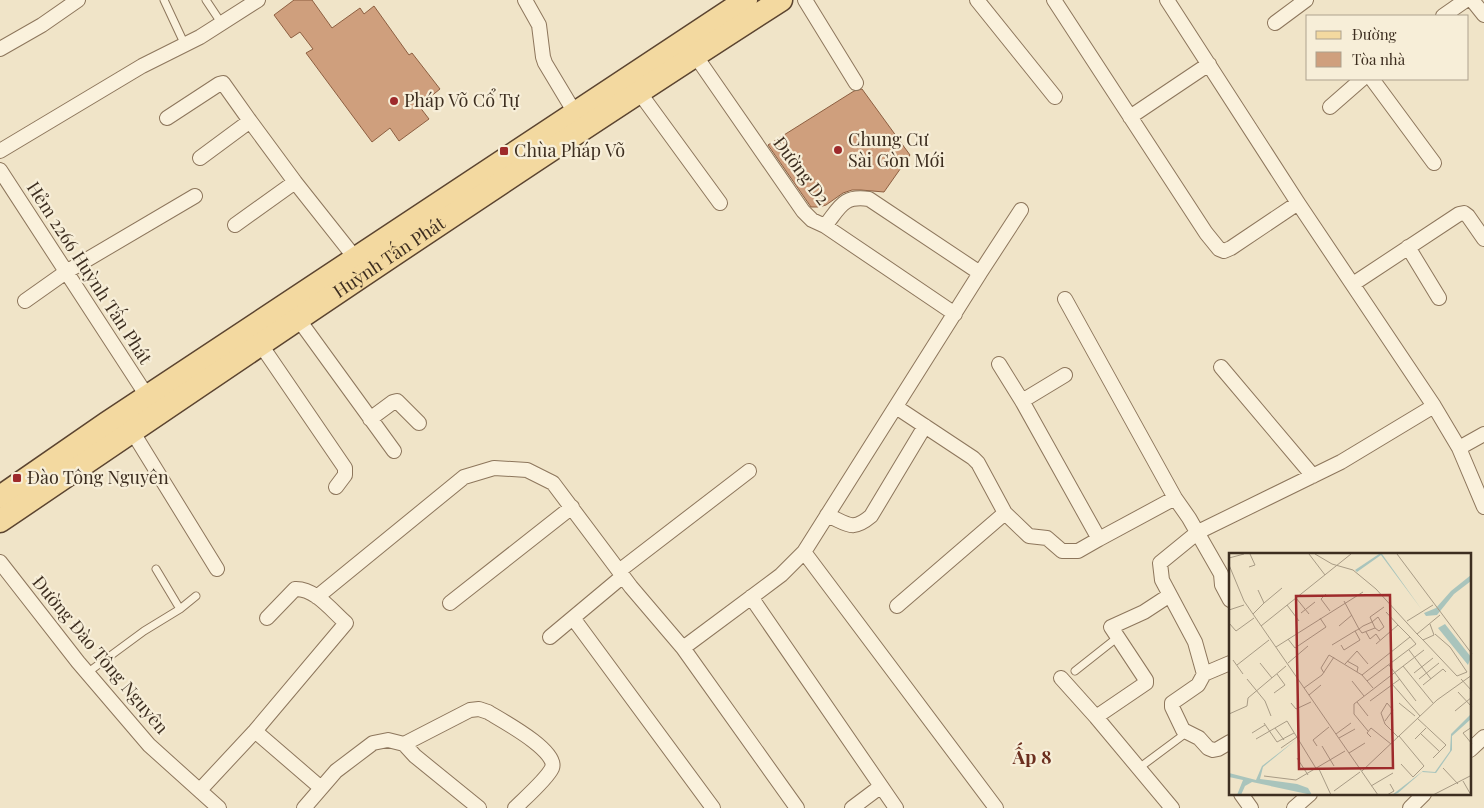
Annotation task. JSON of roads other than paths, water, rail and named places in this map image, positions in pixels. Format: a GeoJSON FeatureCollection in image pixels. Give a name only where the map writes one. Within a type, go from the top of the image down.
{"type":"FeatureCollection","features":[{"type":"Feature","properties":{"kind":"main road","name":"Huỳnh Tấn Phát"},"geometry":{"type":"LineString","coordinates":[[0,521],[298,320],[479,187],[575,113],[746,0]]}},
{"type":"Feature","properties":{"kind":"main road","name":"Huỳnh Tấn Phát"},"geometry":{"type":"LineString","coordinates":[[0,497],[147,396],[356,259],[638,92],[781,0]]}},
{"type":"Feature","properties":{"kind":"street"},"geometry":{"type":"LineString","coordinates":[[0,49],[42,25],[78,0]]}},
{"type":"Feature","properties":{"kind":"street"},"geometry":{"type":"LineString","coordinates":[[0,152],[142,66],[222,24],[258,0]]}},
{"type":"Feature","properties":{"kind":"street"},"geometry":{"type":"LineString","coordinates":[[525,0],[539,25],[545,63],[575,113]]}},
{"type":"Feature","properties":{"kind":"street"},"geometry":{"type":"LineString","coordinates":[[804,0],[856,83]]}},
{"type":"Feature","properties":{"kind":"street"},"geometry":{"type":"LineString","coordinates":[[977,0],[1055,97]]}},
{"type":"Feature","properties":{"kind":"street"},"geometry":{"type":"LineString","coordinates":[[1054,0],[1206,233],[1219,249],[1224,251],[1232,248],[1298,203]]}},
{"type":"Feature","properties":{"kind":"street"},"geometry":{"type":"LineString","coordinates":[[1167,0],[1298,203],[1434,406],[1459,448],[1484,507]]}},
{"type":"Feature","properties":{"kind":"street"},"geometry":{"type":"LineString","coordinates":[[1275,23],[1306,0]]}},
{"type":"Feature","properties":{"kind":"street"},"geometry":{"type":"LineString","coordinates":[[1444,15],[1466,0]]}},
{"type":"Feature","properties":{"kind":"street"},"geometry":{"type":"LineString","coordinates":[[1472,0],[1484,16]]}},
{"type":"Feature","properties":{"kind":"street","name":"Đường D2"},"geometry":{"type":"LineString","coordinates":[[695,55],[803,211],[812,220],[825,226],[955,314]]}},
{"type":"Feature","properties":{"kind":"street"},"geometry":{"type":"LineString","coordinates":[[1130,117],[1209,64]]}},
{"type":"Feature","properties":{"kind":"street"},"geometry":{"type":"LineString","coordinates":[[1330,107],[1361,80]]}},
{"type":"Feature","properties":{"kind":"street"},"geometry":{"type":"LineString","coordinates":[[1373,80],[1434,163]]}},
{"type":"Feature","properties":{"kind":"street"},"geometry":{"type":"LineString","coordinates":[[167,118],[223,83],[295,182],[356,259]]}},
{"type":"Feature","properties":{"kind":"street"},"geometry":{"type":"LineString","coordinates":[[638,92],[720,203]]}},
{"type":"Feature","properties":{"kind":"street"},"geometry":{"type":"LineString","coordinates":[[200,158],[250,121]]}},
{"type":"Feature","properties":{"kind":"street","name":"Hẻm 2266 Huỳnh Tấn Phát"},"geometry":{"type":"LineString","coordinates":[[0,170],[147,396]]}},
{"type":"Feature","properties":{"kind":"street"},"geometry":{"type":"LineString","coordinates":[[234,225],[295,182]]}},
{"type":"Feature","properties":{"kind":"street"},"geometry":{"type":"LineString","coordinates":[[24,301],[66,272],[195,196]]}},
{"type":"Feature","properties":{"kind":"street"},"geometry":{"type":"LineString","coordinates":[[825,226],[846,200],[857,197],[869,199],[980,273]]}},
{"type":"Feature","properties":{"kind":"street"},"geometry":{"type":"LineString","coordinates":[[683,648],[781,575],[804,552],[1021,210]]}},
{"type":"Feature","properties":{"kind":"street"},"geometry":{"type":"LineString","coordinates":[[1353,284],[1459,214],[1464,214],[1484,239]]}},
{"type":"Feature","properties":{"kind":"street"},"geometry":{"type":"LineString","coordinates":[[1408,247],[1439,298]]}},
{"type":"Feature","properties":{"kind":"street"},"geometry":{"type":"LineString","coordinates":[[1065,298],[1175,498],[1198,532],[1221,574],[1222,585],[1229,598]]}},
{"type":"Feature","properties":{"kind":"street"},"geometry":{"type":"LineString","coordinates":[[298,320],[394,451]]}},
{"type":"Feature","properties":{"kind":"street"},"geometry":{"type":"LineString","coordinates":[[261,345],[345,468],[345,475],[336,487]]}},
{"type":"Feature","properties":{"kind":"street"},"geometry":{"type":"LineString","coordinates":[[999,364],[1022,400],[1099,539]]}},
{"type":"Feature","properties":{"kind":"street"},"geometry":{"type":"LineString","coordinates":[[1221,367],[1313,476]]}},
{"type":"Feature","properties":{"kind":"street"},"geometry":{"type":"LineString","coordinates":[[1022,400],[1065,375]]}},
{"type":"Feature","properties":{"kind":"street"},"geometry":{"type":"LineString","coordinates":[[370,418],[393,402],[397,402],[419,423]]}},
{"type":"Feature","properties":{"kind":"street"},"geometry":{"type":"LineString","coordinates":[[896,406],[973,458],[978,463],[1005,513],[1029,536],[1047,538],[1062,551],[1078,551],[1175,498]]}},
{"type":"Feature","properties":{"kind":"street"},"geometry":{"type":"LineString","coordinates":[[1204,674],[1195,642],[1162,580],[1160,563],[1198,532],[1341,462],[1434,406]]}},
{"type":"Feature","properties":{"kind":"street"},"geometry":{"type":"LineString","coordinates":[[827,515],[852,526],[858,526],[871,516],[925,426]]}},
{"type":"Feature","properties":{"kind":"street"},"geometry":{"type":"LineString","coordinates":[[132,432],[217,569]]}},
{"type":"Feature","properties":{"kind":"street"},"geometry":{"type":"LineString","coordinates":[[1459,448],[1484,434]]}},
{"type":"Feature","properties":{"kind":"street"},"geometry":{"type":"LineString","coordinates":[[317,597],[464,477],[494,468],[527,470],[552,482],[572,507],[621,574],[683,648],[797,808]]}},
{"type":"Feature","properties":{"kind":"street"},"geometry":{"type":"LineString","coordinates":[[550,637],[621,574],[749,471]]}},
{"type":"Feature","properties":{"kind":"street"},"geometry":{"type":"LineString","coordinates":[[450,603],[572,507]]}},
{"type":"Feature","properties":{"kind":"street"},"geometry":{"type":"LineString","coordinates":[[897,606],[1005,513]]}},
{"type":"Feature","properties":{"kind":"street"},"geometry":{"type":"LineString","coordinates":[[804,552],[996,808]]}},
{"type":"Feature","properties":{"kind":"street","name":"Đường Đào Tông Nguyên"},"geometry":{"type":"LineString","coordinates":[[0,562],[87,673],[149,745],[219,808]]}},
{"type":"Feature","properties":{"kind":"street"},"geometry":{"type":"LineString","coordinates":[[200,790],[255,731],[346,623],[312,593],[301,589],[295,589],[267,618]]}},
{"type":"Feature","properties":{"kind":"street"},"geometry":{"type":"LineString","coordinates":[[1096,717],[1146,683],[1146,680],[1111,627],[1144,612],[1170,595]]}},
{"type":"Feature","properties":{"kind":"street"},"geometry":{"type":"LineString","coordinates":[[751,597],[896,808]]}},
{"type":"Feature","properties":{"kind":"street"},"geometry":{"type":"LineString","coordinates":[[573,618],[713,808]]}},
{"type":"Feature","properties":{"kind":"street"},"geometry":{"type":"LineString","coordinates":[[1229,663],[1204,674],[1198,685],[1172,705],[1183,730],[1200,738],[1208,748],[1218,749],[1229,743]]}},
{"type":"Feature","properties":{"kind":"street"},"geometry":{"type":"LineString","coordinates":[[1061,678],[1172,808]]}},
{"type":"Feature","properties":{"kind":"street"},"geometry":{"type":"LineString","coordinates":[[404,744],[470,710],[479,709],[488,712],[545,749],[553,760],[552,768],[515,808]]}},
{"type":"Feature","properties":{"kind":"street"},"geometry":{"type":"LineString","coordinates":[[255,731],[321,788]]}},
{"type":"Feature","properties":{"kind":"street"},"geometry":{"type":"LineString","coordinates":[[1472,748],[1484,737]]}},
{"type":"Feature","properties":{"kind":"street"},"geometry":{"type":"LineString","coordinates":[[304,808],[336,771],[373,744],[388,740],[404,744],[415,756],[479,808]]}},
{"type":"Feature","properties":{"kind":"street"},"geometry":{"type":"LineString","coordinates":[[852,808],[880,787]]}},
{"type":"Feature","properties":{"kind":"street"},"geometry":{"type":"LineString","coordinates":[[1242,796],[1251,808]]}},
{"type":"Feature","properties":{"kind":"street"},"geometry":{"type":"LineString","coordinates":[[1294,808],[1308,796]]}},
{"type":"Feature","properties":{"kind":"street"},"geometry":{"type":"LineString","coordinates":[[1410,808],[1422,796]]}},
{"type":"Feature","properties":{"kind":"lane"},"geometry":{"type":"LineString","coordinates":[[164,0],[185,45]]}},
{"type":"Feature","properties":{"kind":"lane"},"geometry":{"type":"LineString","coordinates":[[206,0],[222,24]]}},
{"type":"Feature","properties":{"kind":"lane"},"geometry":{"type":"LineString","coordinates":[[156,569],[180,609]]}},
{"type":"Feature","properties":{"kind":"lane"},"geometry":{"type":"LineString","coordinates":[[87,673],[196,596]]}},
{"type":"Feature","properties":{"kind":"lane"},"geometry":{"type":"LineString","coordinates":[[1075,671],[1118,637]]}},
{"type":"Feature","properties":{"kind":"lane"},"geometry":{"type":"LineString","coordinates":[[1139,768],[1186,733]]}},
{"type":"Feature","properties":{"kind":"place","name":"Pháp Võ Cổ Tự"},"geometry":{"type":"Point","coordinates":[394,101]}},
{"type":"Feature","properties":{"kind":"place","name":"Chung Cư Sài Gòn Mới"},"geometry":{"type":"Point","coordinates":[838,150]}},
{"type":"Feature","properties":{"kind":"place","name":"Chùa Pháp Võ"},"geometry":{"type":"Point","coordinates":[504,151]}},
{"type":"Feature","properties":{"kind":"place","name":"Đào Tông Nguyên"},"geometry":{"type":"Point","coordinates":[17,478]}},
{"type":"Feature","properties":{"kind":"district","name":"Ấp 8"},"geometry":{"type":"Point","coordinates":[1032,757]}}]}
